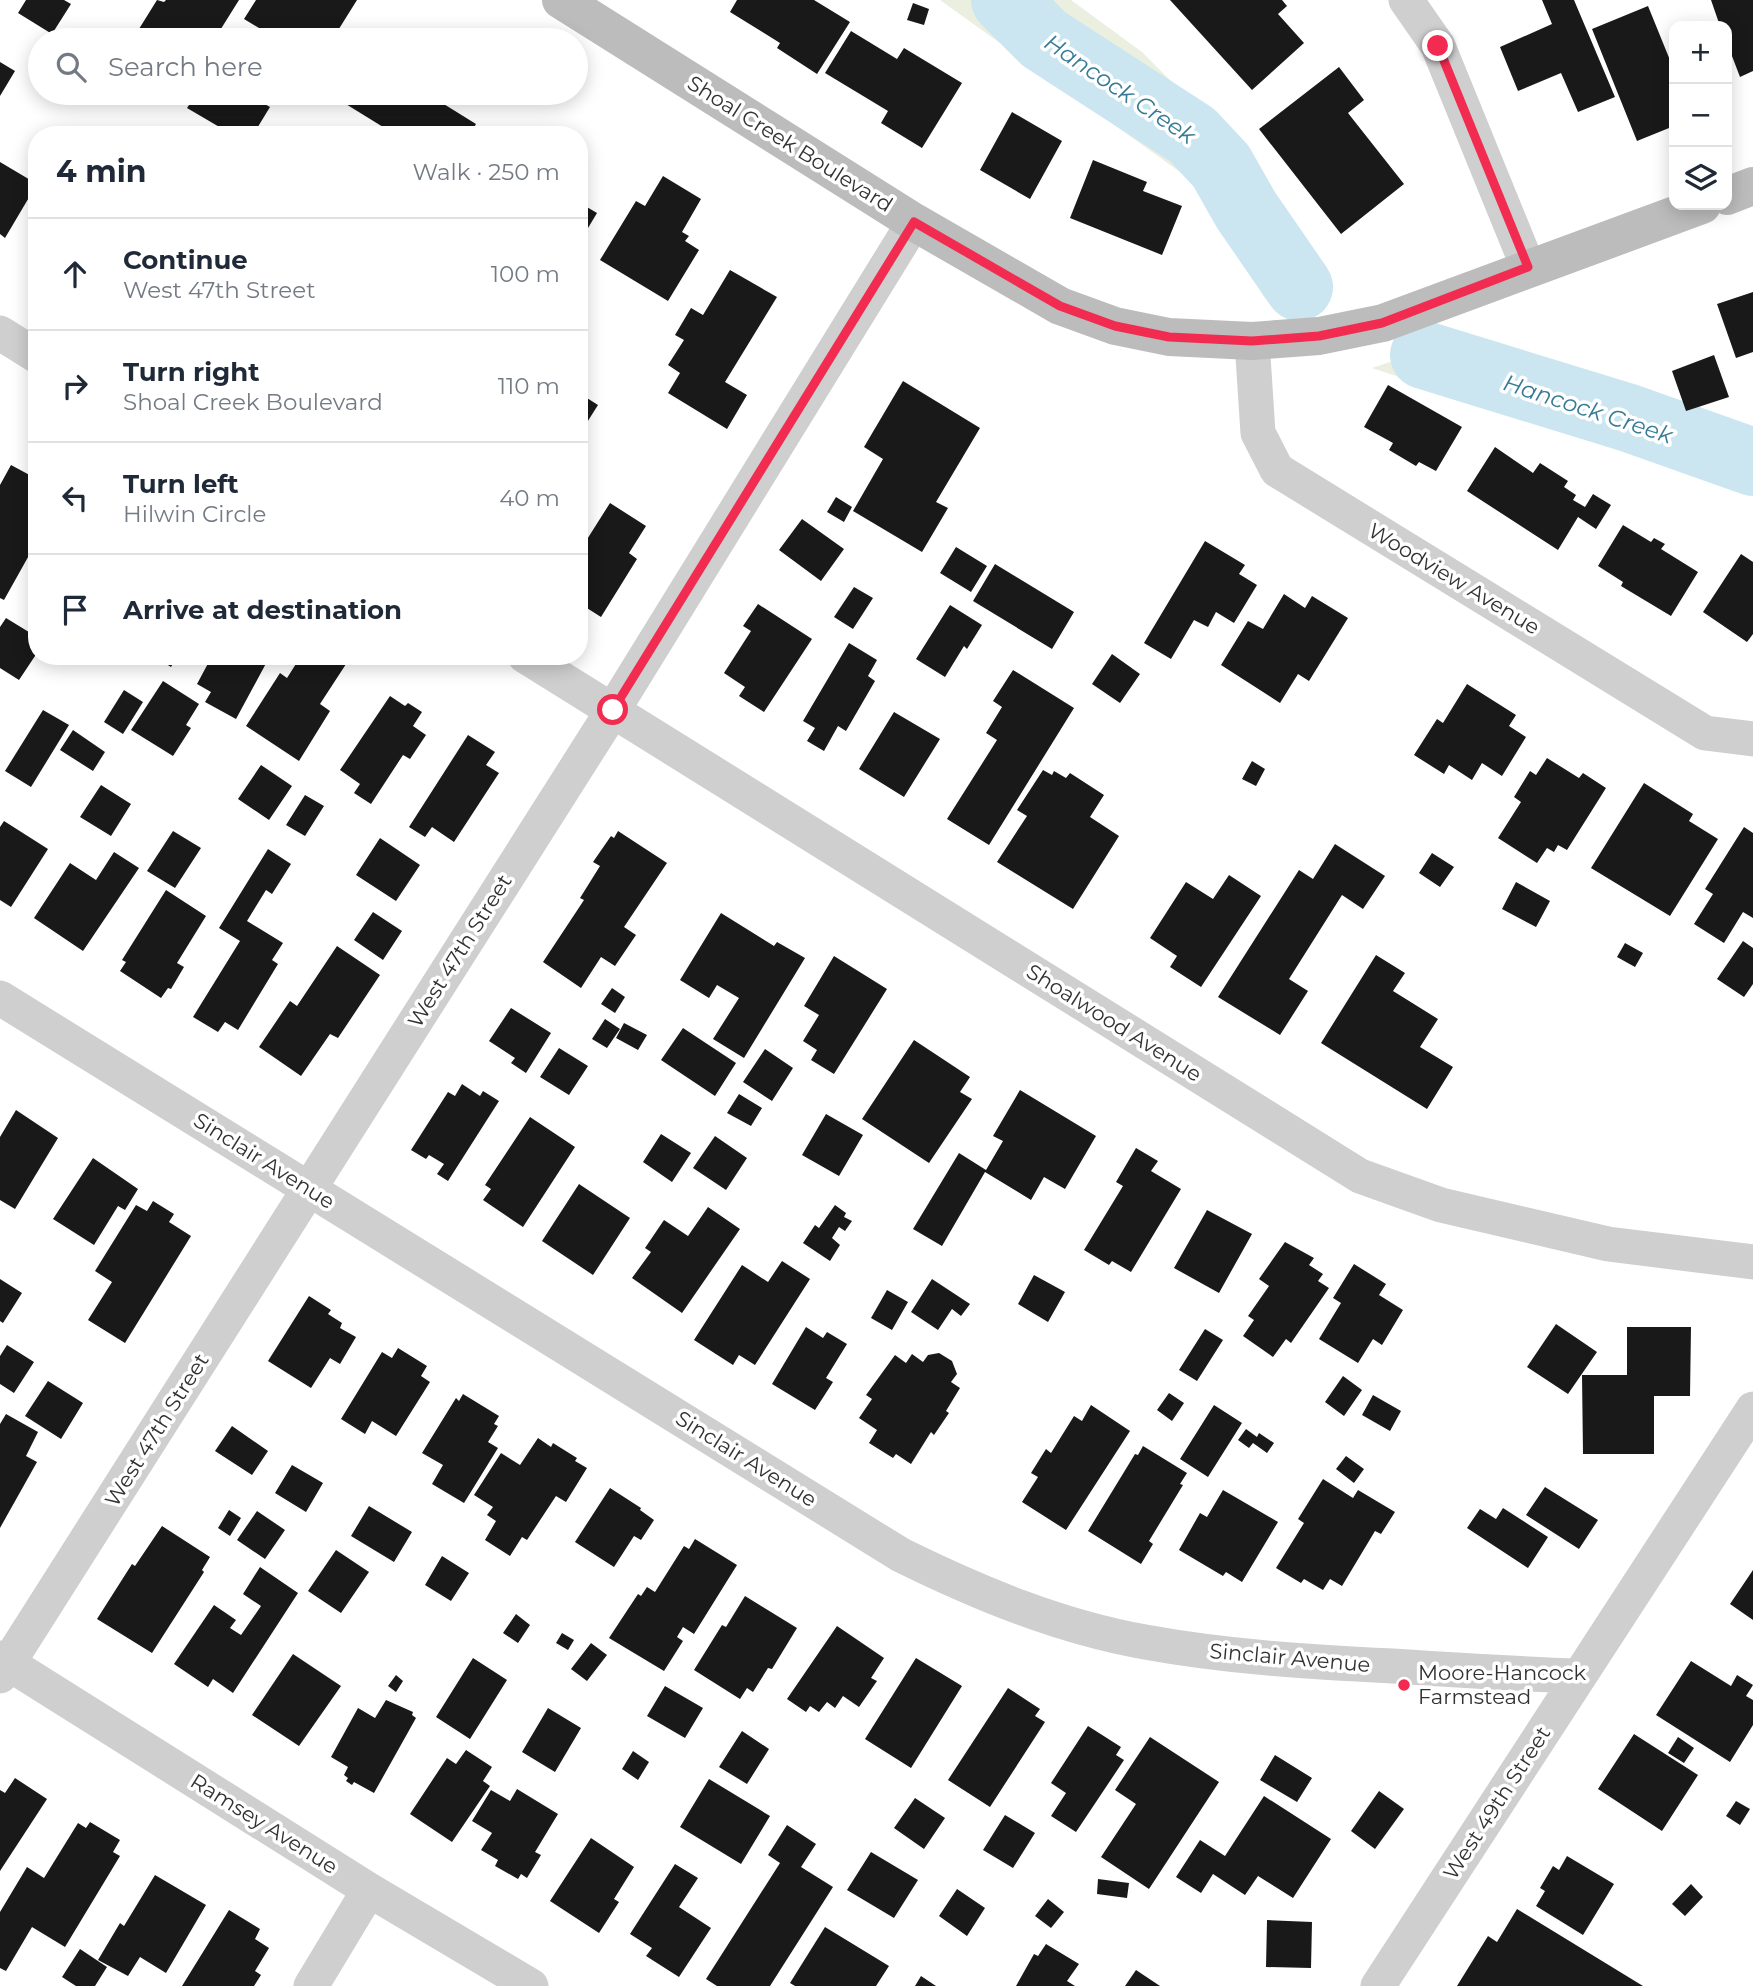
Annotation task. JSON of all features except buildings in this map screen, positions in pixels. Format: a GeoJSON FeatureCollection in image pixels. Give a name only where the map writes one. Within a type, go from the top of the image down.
{"type":"FeatureCollection","features":[{"type":"Feature","properties":{"kind":"street","name":"Shoal Creek Boulevard"},"geometry":{"type":"LineString","coordinates":[[561,0],[914,222],[1060,306],[1115,326],[1169,337],[1252,341],[1319,336],[1382,323],[1688,210]]}},
{"type":"Feature","properties":{"kind":"street"},"geometry":{"type":"LineString","coordinates":[[1406,0],[1438,46],[1528,267]]}},
{"type":"Feature","properties":{"kind":"street"},"geometry":{"type":"LineString","coordinates":[[1732,194],[1753,186]]}},
{"type":"Feature","properties":{"kind":"street","name":"West 47th Street"},"geometry":{"type":"LineString","coordinates":[[3,1666],[613,710],[914,222]]}},
{"type":"Feature","properties":{"kind":"street"},"geometry":{"type":"LineString","coordinates":[[0,333],[28,350]]}},
{"type":"Feature","properties":{"kind":"street","name":"Woodview Avenue"},"geometry":{"type":"LineString","coordinates":[[1252,341],[1258,433],[1277,470],[1705,733],[1753,739]]}},
{"type":"Feature","properties":{"kind":"street","name":"Shoalwood Avenue"},"geometry":{"type":"LineString","coordinates":[[540,665],[1360,1176],[1441,1205],[1608,1244],[1753,1262]]}},
{"type":"Feature","properties":{"kind":"street","name":"Sinclair Avenue"},"geometry":{"type":"LineString","coordinates":[[0,998],[901,1555],[956,1582],[1020,1607],[1143,1642],[1230,1655],[1319,1662],[1579,1676]]}},
{"type":"Feature","properties":{"kind":"street","name":"West 49th Street"},"geometry":{"type":"LineString","coordinates":[[1378,1986],[1753,1409]]}},
{"type":"Feature","properties":{"kind":"street","name":"Ramsey Avenue"},"geometry":{"type":"LineString","coordinates":[[3,1666],[531,1986]]}},
{"type":"Feature","properties":{"kind":"street"},"geometry":{"type":"LineString","coordinates":[[312,1986],[369,1890]]}},
{"type":"Feature","properties":{"kind":"shaded area"},"geometry":{"type":"Polygon","coordinates":[[[940,0],[1071,0],[1142,52],[1254,164],[1325,273],[1265,298],[1194,182],[940,0]]]}},
{"type":"Feature","properties":{"kind":"shaded area"},"geometry":{"type":"Polygon","coordinates":[[[1468,336],[1544,370],[1753,430],[1753,495],[1372,368],[1468,336]]]}},
{"type":"Feature","properties":{"kind":"waterway","name":"Hancock Creek"},"geometry":{"type":"LineString","coordinates":[[1005,0],[1044,39],[1192,135],[1221,166],[1246,210],[1299,287]]}},
{"type":"Feature","properties":{"kind":"waterway","name":"Hancock Creek"},"geometry":{"type":"LineString","coordinates":[[1424,355],[1629,418],[1753,462]]}},
{"type":"Feature","properties":{"kind":"place","name":"Moore-Hancock Farmstead"},"geometry":{"type":"Point","coordinates":[1404,1685]}},
{"type":"Feature","properties":{"kind":"route"},"geometry":{"type":"LineString","coordinates":[[613,710],[914,222],[1060,306],[1115,326],[1169,337],[1252,341],[1319,336],[1382,323],[1528,267],[1438,46]]}}]}
